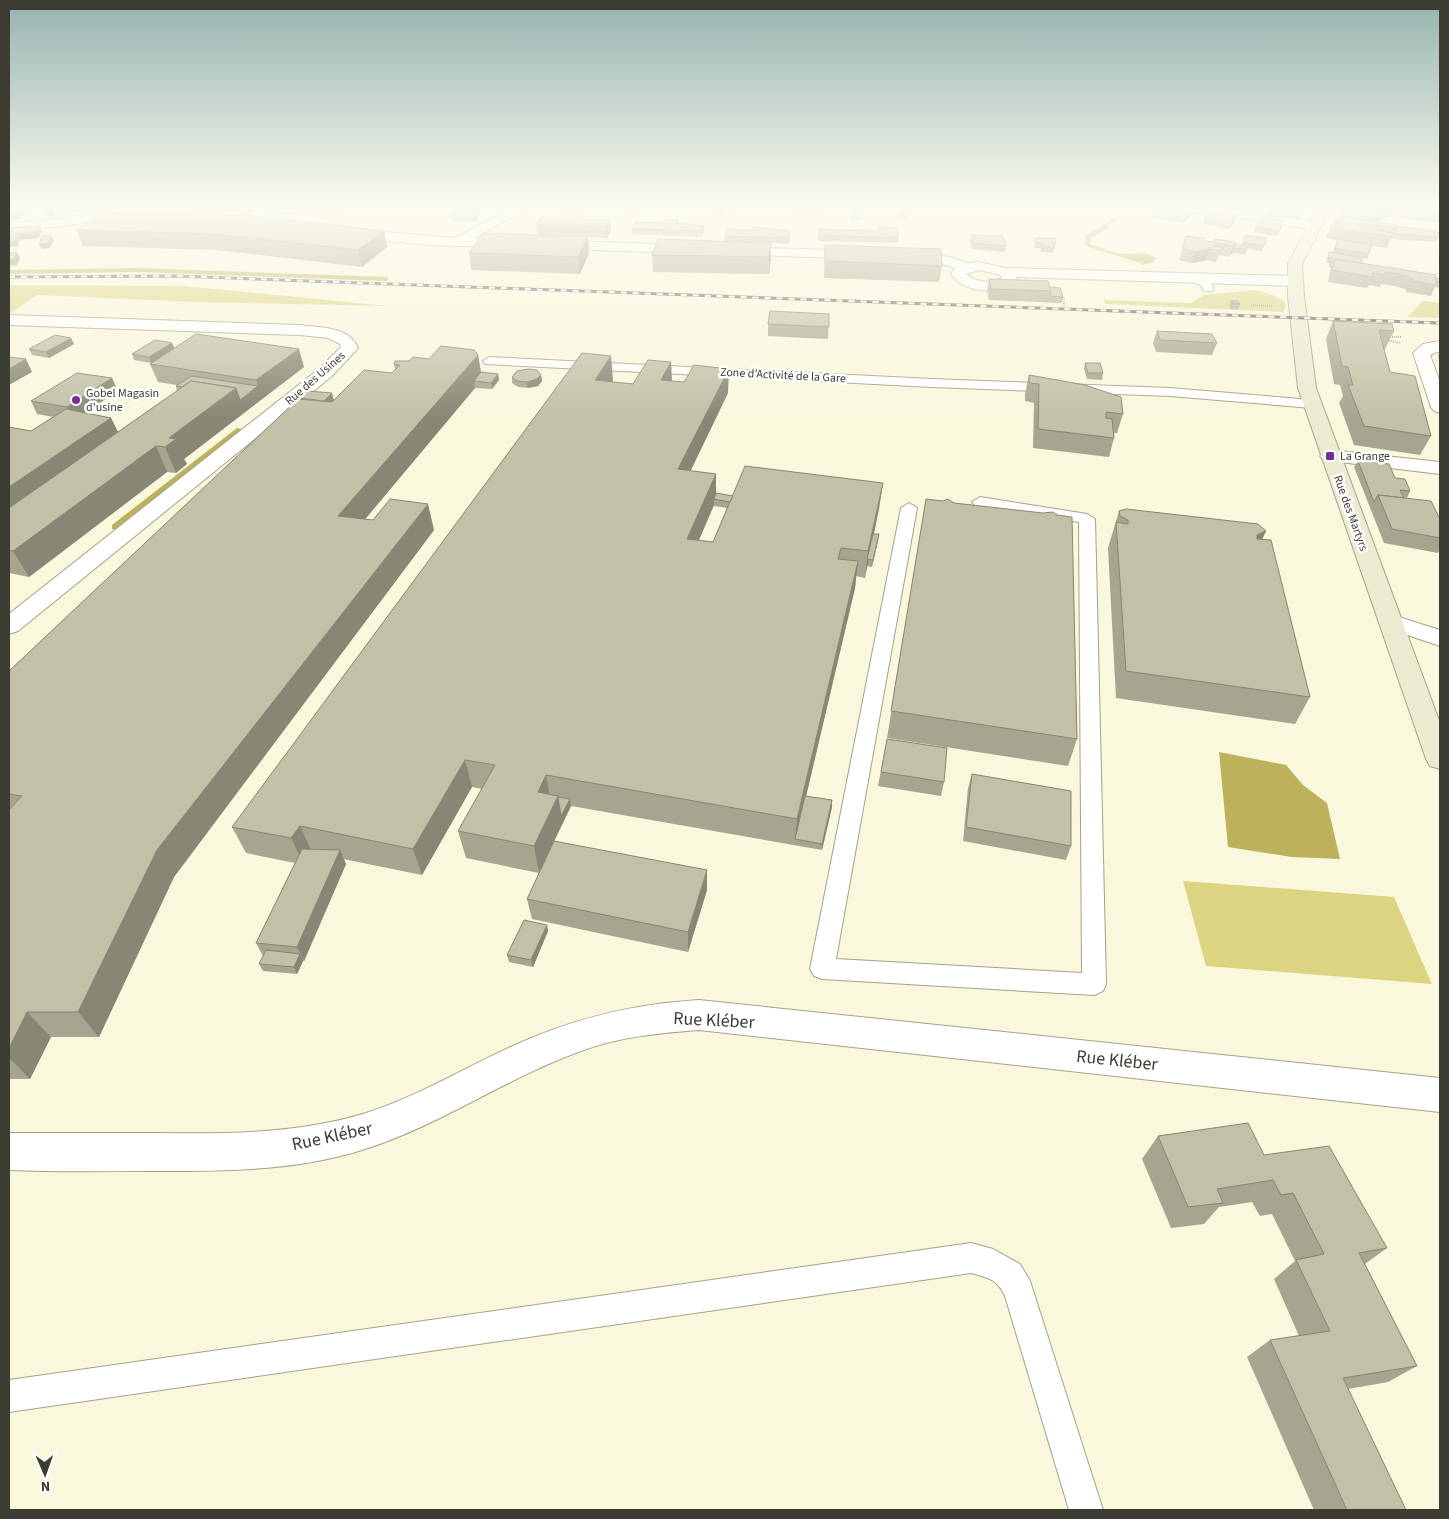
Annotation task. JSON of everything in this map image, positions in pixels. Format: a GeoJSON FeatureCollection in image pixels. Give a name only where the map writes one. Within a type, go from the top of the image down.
{"type":"FeatureCollection","features":[{"type":"Feature","properties":{"kind":"main road","name":"Rue des Martyrs"},"geometry":{"type":"LineString","coordinates":[[1295,278],[1306,388],[1440,759]]}},
{"type":"Feature","properties":{"kind":"street"},"geometry":{"type":"LineString","coordinates":[[961,278],[964,281],[984,286],[1003,278],[1194,278],[1295,288]]}},
{"type":"Feature","properties":{"kind":"street"},"geometry":{"type":"LineString","coordinates":[[1003,278],[1029,289]]}},
{"type":"Feature","properties":{"kind":"street"},"geometry":{"type":"LineString","coordinates":[[1065,293],[1170,293],[1248,287],[1295,288]]}},
{"type":"Feature","properties":{"kind":"street","name":"Rue des Usines"},"geometry":{"type":"LineString","coordinates":[[9,320],[300,330],[332,334],[347,341],[350,348],[326,372],[9,626]]}},
{"type":"Feature","properties":{"kind":"street"},"geometry":{"type":"LineString","coordinates":[[1440,346],[1429,348],[1422,353],[1440,407]]}},
{"type":"Feature","properties":{"kind":"street"},"geometry":{"type":"LineString","coordinates":[[1330,456],[1440,468]]}},
{"type":"Feature","properties":{"kind":"street"},"geometry":{"type":"LineString","coordinates":[[1392,622],[1440,638]]}},
{"type":"Feature","properties":{"kind":"street","name":"Rue Kléber"},"geometry":{"type":"LineString","coordinates":[[9,1152],[211,1152],[318,1144],[365,1132],[400,1119],[542,1050],[580,1035],[665,1017],[699,1015],[1440,1095]]}},
{"type":"Feature","properties":{"kind":"lane"},"geometry":{"type":"LineString","coordinates":[[1194,278],[1206,283],[1208,289]]}},
{"type":"Feature","properties":{"kind":"lane","name":"Zone d’Activité de la Gare"},"geometry":{"type":"LineString","coordinates":[[489,361],[1232,395],[1312,404]]}},
{"type":"Feature","properties":{"kind":"lane"},"geometry":{"type":"LineString","coordinates":[[909,508],[822,969],[1094,984],[1087,519],[980,502]]}},
{"type":"Feature","properties":{"kind":"lane"},"geometry":{"type":"LineString","coordinates":[[9,1396],[972,1258],[993,1264],[1010,1274],[1019,1292],[1086,1510]]}},
{"type":"Feature","properties":{"kind":"path"},"geometry":{"type":"LineString","coordinates":[[1064,307],[1065,293]]}},
{"type":"Feature","properties":{"kind":"path"},"geometry":{"type":"LineString","coordinates":[[1384,336],[1403,338]]}},
{"type":"Feature","properties":{"kind":"shaded area"},"geometry":{"type":"Polygon","coordinates":[[[9,285],[184,286],[388,306],[195,302],[37,295],[9,314],[9,285]]]}},
{"type":"Feature","properties":{"kind":"shaded area"},"geometry":{"type":"Polygon","coordinates":[[[1255,290],[1275,296],[1284,302],[1286,306],[1283,312],[1105,304],[1104,300],[1191,303],[1204,295],[1255,290]]]}},
{"type":"Feature","properties":{"kind":"shaded area"},"geometry":{"type":"Polygon","coordinates":[[[1423,301],[1440,303],[1440,318],[1407,317],[1423,301]]]}},
{"type":"Feature","properties":{"kind":"shaded area"},"geometry":{"type":"Polygon","coordinates":[[[1219,752],[1286,765],[1303,785],[1327,803],[1340,859],[1292,857],[1228,847],[1219,752]]]}},
{"type":"Feature","properties":{"kind":"shaded area"},"geometry":{"type":"Polygon","coordinates":[[[1183,881],[1394,897],[1432,984],[1206,966],[1183,881]]]}},
{"type":"Feature","properties":{"kind":"building"},"geometry":{"type":"Polygon","coordinates":[[[1412,278],[1436,278],[1436,285],[1412,281],[1412,278]]]}},
{"type":"Feature","properties":{"kind":"building"},"geometry":{"type":"Polygon","coordinates":[[[989,279],[1048,281],[1051,291],[991,289],[989,279]]]}},
{"type":"Feature","properties":{"kind":"building"},"geometry":{"type":"Polygon","coordinates":[[[1050,287],[1060,288],[1063,297],[1050,296],[1050,287]]]}},
{"type":"Feature","properties":{"kind":"building"},"geometry":{"type":"Polygon","coordinates":[[[1231,301],[1238,301],[1240,304],[1233,303],[1231,301]]]}},
{"type":"Feature","properties":{"kind":"building"},"geometry":{"type":"Polygon","coordinates":[[[770,311],[829,314],[829,327],[768,324],[770,311]]]}},
{"type":"Feature","properties":{"kind":"building"},"geometry":{"type":"Polygon","coordinates":[[[1333,321],[1392,324],[1394,331],[1379,330],[1390,372],[1415,376],[1431,436],[1364,426],[1348,385],[1353,385],[1348,367],[1342,366],[1333,321]]]}},
{"type":"Feature","properties":{"kind":"building"},"geometry":{"type":"Polygon","coordinates":[[[1157,331],[1212,334],[1217,343],[1160,340],[1157,331]]]}},
{"type":"Feature","properties":{"kind":"building"},"geometry":{"type":"Polygon","coordinates":[[[196,334],[299,349],[256,380],[150,364],[196,334]]]}},
{"type":"Feature","properties":{"kind":"building"},"geometry":{"type":"Polygon","coordinates":[[[55,335],[71,338],[46,352],[29,349],[55,335]]]}},
{"type":"Feature","properties":{"kind":"building"},"geometry":{"type":"Polygon","coordinates":[[[155,340],[172,343],[149,357],[132,354],[155,340]]]}},
{"type":"Feature","properties":{"kind":"building"},"geometry":{"type":"Polygon","coordinates":[[[441,346],[474,350],[478,355],[338,516],[373,520],[390,499],[428,504],[157,850],[78,1012],[27,1012],[9,1048],[9,810],[22,796],[9,794],[9,671],[298,399],[332,402],[364,370],[392,373],[400,365],[394,364],[395,361],[409,361],[413,357],[429,359],[441,346]]]}},
{"type":"Feature","properties":{"kind":"building"},"geometry":{"type":"Polygon","coordinates":[[[582,353],[611,356],[595,380],[633,384],[648,360],[671,362],[661,380],[684,382],[694,365],[729,369],[678,469],[716,474],[687,539],[713,542],[745,466],[883,483],[868,551],[841,548],[838,559],[858,561],[797,819],[546,775],[538,792],[558,796],[534,846],[458,831],[495,765],[465,760],[413,849],[300,826],[291,838],[232,827],[582,353]]]}},
{"type":"Feature","properties":{"kind":"building"},"geometry":{"type":"Polygon","coordinates":[[[9,357],[26,359],[9,369],[9,357]]]}},
{"type":"Feature","properties":{"kind":"building"},"geometry":{"type":"Polygon","coordinates":[[[1085,363],[1100,363],[1103,373],[1088,373],[1085,363]]]}},
{"type":"Feature","properties":{"kind":"building"},"geometry":{"type":"Polygon","coordinates":[[[537,370],[541,375],[537,379],[527,382],[517,381],[512,377],[517,371],[537,370]]]}},
{"type":"Feature","properties":{"kind":"building"},"geometry":{"type":"Polygon","coordinates":[[[481,372],[498,374],[491,383],[474,381],[481,372]]]}},
{"type":"Feature","properties":{"kind":"building"},"geometry":{"type":"Polygon","coordinates":[[[77,373],[112,378],[67,407],[31,401],[77,373]]]}},
{"type":"Feature","properties":{"kind":"building"},"geometry":{"type":"Polygon","coordinates":[[[1029,375],[1085,385],[1121,397],[1123,414],[1106,412],[1106,418],[1112,419],[1114,438],[1038,429],[1039,384],[1029,383],[1029,375]]]}},
{"type":"Feature","properties":{"kind":"building"},"geometry":{"type":"Polygon","coordinates":[[[191,376],[258,386],[240,400],[236,388],[191,381],[182,387],[176,386],[191,376]]]}},
{"type":"Feature","properties":{"kind":"building"},"geometry":{"type":"Polygon","coordinates":[[[191,381],[236,388],[169,438],[176,439],[165,447],[156,446],[13,551],[9,550],[9,508],[191,381]]]}},
{"type":"Feature","properties":{"kind":"building"},"geometry":{"type":"Polygon","coordinates":[[[308,391],[332,393],[324,401],[300,398],[308,391]]]}},
{"type":"Feature","properties":{"kind":"building"},"geometry":{"type":"Polygon","coordinates":[[[66,409],[111,418],[9,487],[9,427],[31,431],[66,409]]]}},
{"type":"Feature","properties":{"kind":"building"},"geometry":{"type":"Polygon","coordinates":[[[1358,461],[1389,464],[1395,478],[1405,479],[1410,491],[1400,490],[1404,498],[1378,495],[1374,502],[1358,461]]]}},
{"type":"Feature","properties":{"kind":"building"},"geometry":{"type":"Polygon","coordinates":[[[716,493],[733,496],[730,502],[714,499],[716,493]]]}},
{"type":"Feature","properties":{"kind":"building"},"geometry":{"type":"Polygon","coordinates":[[[1378,495],[1431,501],[1440,519],[1440,538],[1392,529],[1378,495]]]}},
{"type":"Feature","properties":{"kind":"building"},"geometry":{"type":"Polygon","coordinates":[[[926,499],[943,501],[948,499],[954,503],[1043,513],[1053,512],[1057,515],[1072,517],[1077,739],[891,711],[926,499]]]}},
{"type":"Feature","properties":{"kind":"building"},"geometry":{"type":"Polygon","coordinates":[[[1126,509],[1258,524],[1266,531],[1257,535],[1257,539],[1271,540],[1310,697],[1126,671],[1116,522],[1128,524],[1128,520],[1120,516],[1119,511],[1126,509]]]}},
{"type":"Feature","properties":{"kind":"building"},"geometry":{"type":"Polygon","coordinates":[[[873,534],[879,534],[873,560],[867,559],[873,534]]]}},
{"type":"Feature","properties":{"kind":"building"},"geometry":{"type":"Polygon","coordinates":[[[887,739],[947,748],[944,782],[881,772],[887,739]]]}},
{"type":"Feature","properties":{"kind":"building"},"geometry":{"type":"Polygon","coordinates":[[[972,774],[1071,791],[1071,846],[966,827],[972,774]]]}},
{"type":"Feature","properties":{"kind":"building"},"geometry":{"type":"Polygon","coordinates":[[[805,796],[832,800],[822,844],[795,839],[805,796]]]}},
{"type":"Feature","properties":{"kind":"building"},"geometry":{"type":"Polygon","coordinates":[[[558,797],[570,799],[561,816],[558,797]]]}},
{"type":"Feature","properties":{"kind":"building"},"geometry":{"type":"Polygon","coordinates":[[[554,841],[707,870],[688,932],[527,899],[554,841]]]}},
{"type":"Feature","properties":{"kind":"building"},"geometry":{"type":"Polygon","coordinates":[[[302,849],[340,850],[297,947],[256,943],[302,849]]]}},
{"type":"Feature","properties":{"kind":"building"},"geometry":{"type":"Polygon","coordinates":[[[524,920],[547,925],[531,960],[507,955],[524,920]]]}},
{"type":"Feature","properties":{"kind":"building"},"geometry":{"type":"Polygon","coordinates":[[[266,950],[300,954],[294,967],[259,964],[266,950]]]}},
{"type":"Feature","properties":{"kind":"building"},"geometry":{"type":"Polygon","coordinates":[[[1248,1123],[1264,1155],[1329,1146],[1387,1248],[1359,1253],[1417,1366],[1343,1378],[1406,1510],[1347,1510],[1270,1340],[1330,1331],[1296,1260],[1324,1254],[1293,1193],[1281,1195],[1273,1180],[1217,1189],[1223,1203],[1188,1207],[1158,1136],[1248,1123]]]}},
{"type":"Feature","properties":{"kind":"waterway"},"geometry":{"type":"LineString","coordinates":[[355,278],[386,279]]}},
{"type":"Feature","properties":{"kind":"waterway"},"geometry":{"type":"LineString","coordinates":[[115,527],[239,429]]}},
{"type":"Feature","properties":{"kind":"railway"},"geometry":{"type":"LineString","coordinates":[[227,278],[1440,323]]}},
{"type":"Feature","properties":{"kind":"place","name":"Gobel Magasin d'usine"},"geometry":{"type":"Point","coordinates":[76,400]}},
{"type":"Feature","properties":{"kind":"place","name":"La Grange"},"geometry":{"type":"Point","coordinates":[1330,456]}}]}
